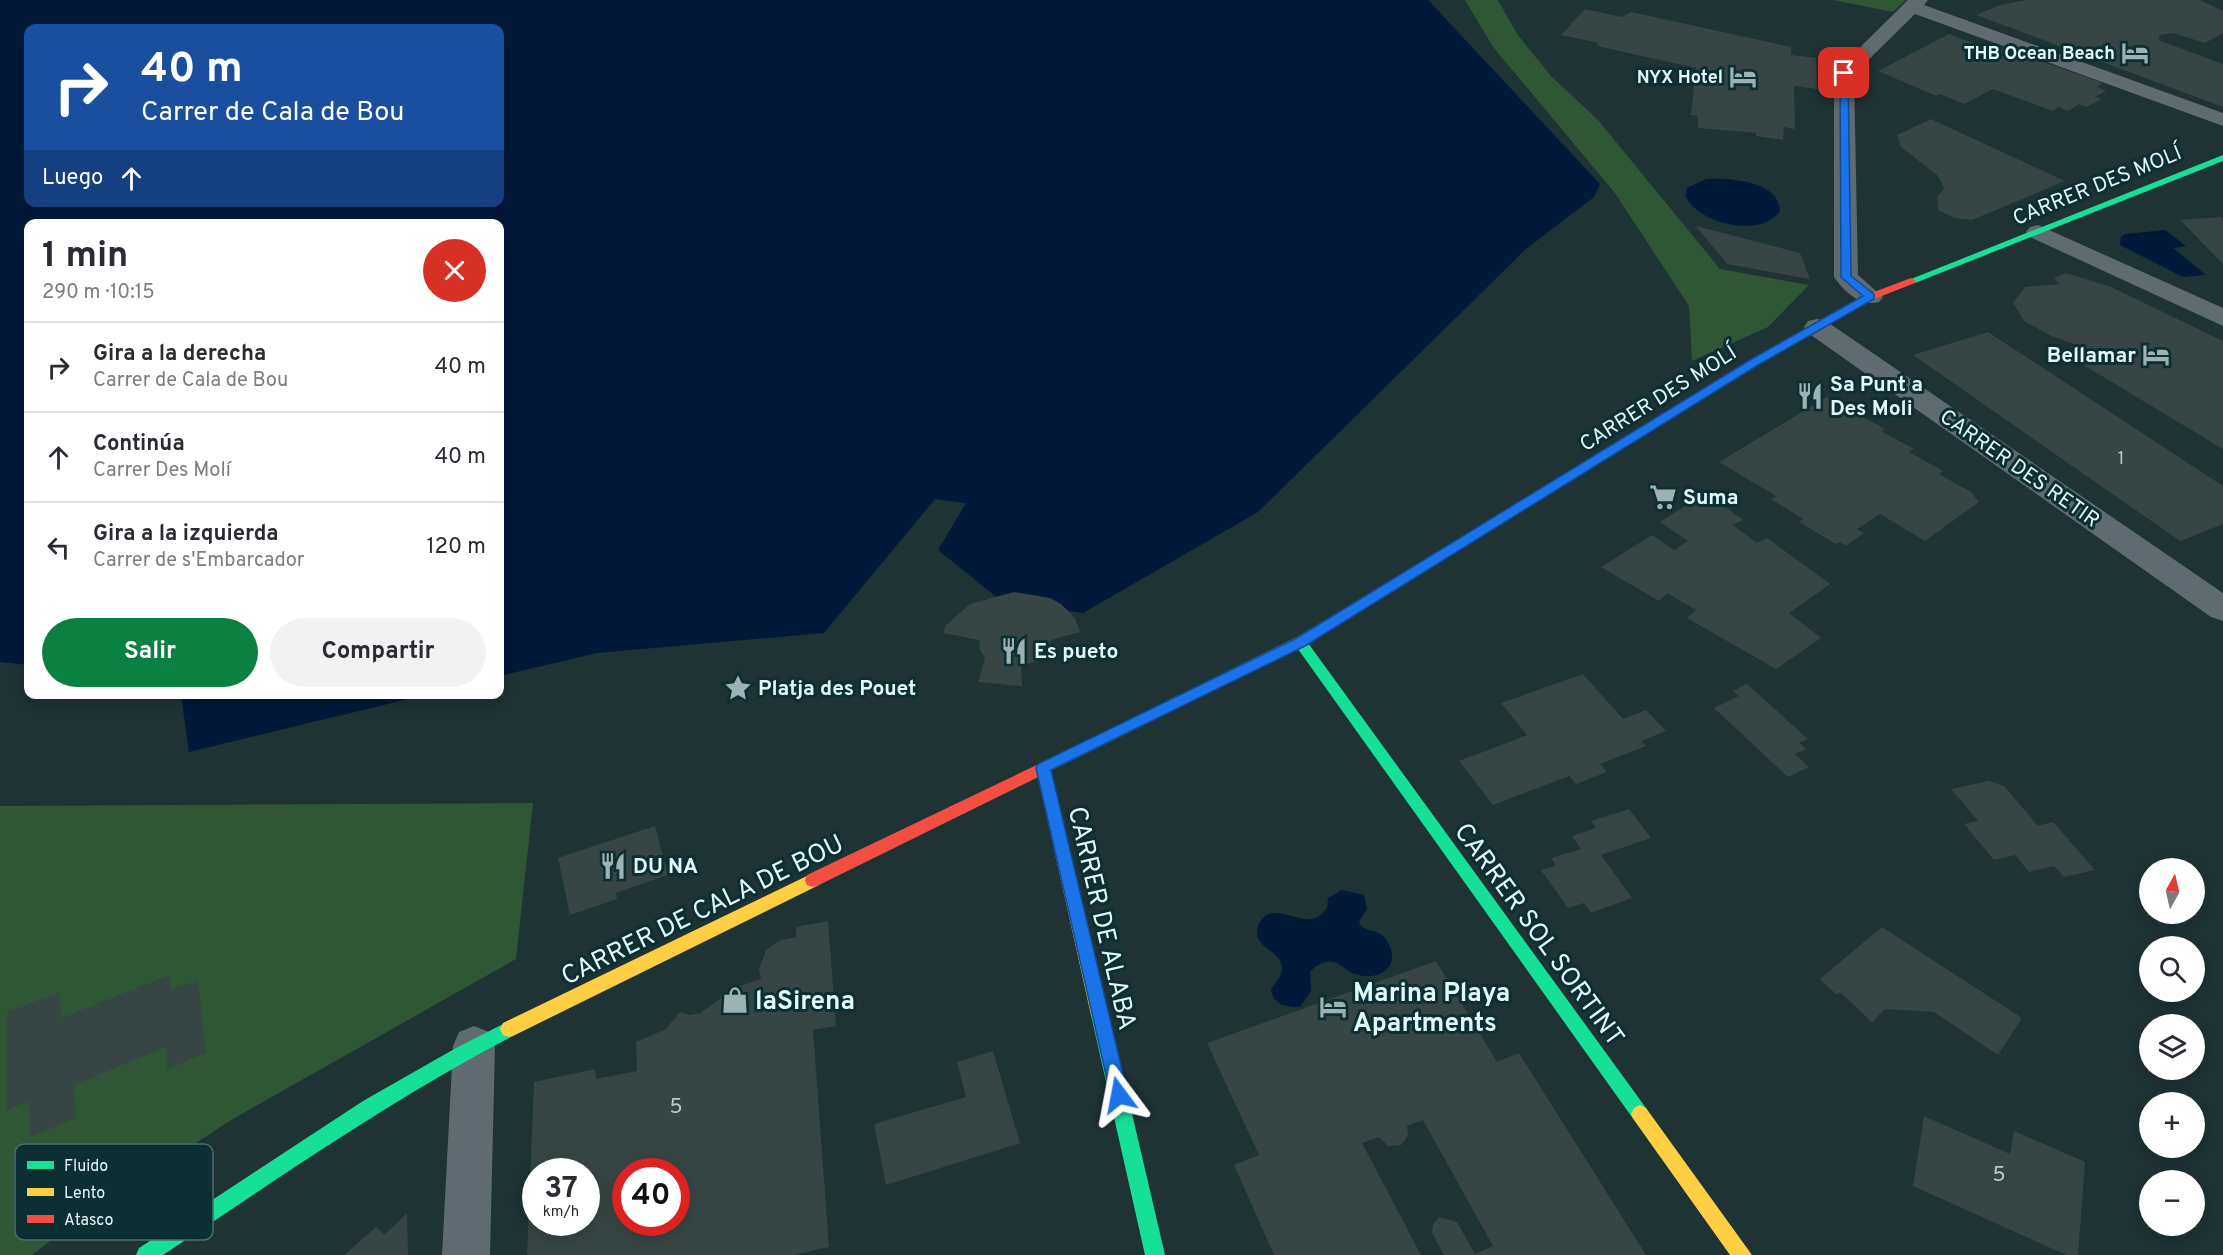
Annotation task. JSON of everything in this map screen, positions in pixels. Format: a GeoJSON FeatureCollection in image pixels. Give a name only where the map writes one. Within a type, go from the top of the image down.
{"type":"FeatureCollection","features":[{"type":"Feature","properties":{"kind":"street"},"geometry":{"type":"LineString","coordinates":[[1870,297],[1846,277],[1844,73],[1915,4],[2223,120]]}},
{"type":"Feature","properties":{"kind":"street","name":"CARRER DES MOLÍ"},"geometry":{"type":"LineString","coordinates":[[1300,642],[1754,362],[1870,297],[2223,158]]}},
{"type":"Feature","properties":{"kind":"street"},"geometry":{"type":"LineString","coordinates":[[2038,232],[2223,318]]}},
{"type":"Feature","properties":{"kind":"street","name":"CARRER DES RETIR"},"geometry":{"type":"LineString","coordinates":[[1817,327],[2223,609]]}},
{"type":"Feature","properties":{"kind":"street","name":"CARRER DE CALA DE BOU"},"geometry":{"type":"LineString","coordinates":[[213,1211],[350,1121],[474,1046],[1300,642]]}},
{"type":"Feature","properties":{"kind":"street","name":"CARRER SOL SORTINT"},"geometry":{"type":"LineString","coordinates":[[1300,642],[1742,1255]]}},
{"type":"Feature","properties":{"kind":"street","name":"CARRER DE ALABA"},"geometry":{"type":"LineString","coordinates":[[1043,768],[1155,1255]]}},
{"type":"Feature","properties":{"kind":"street"},"geometry":{"type":"LineString","coordinates":[[466,1255],[474,1046]]}},
{"type":"Feature","properties":{"kind":"street","name":"CARRER DE CALA DE BOU"},"geometry":{"type":"LineString","coordinates":[[146,1255],[169,1240]]}},
{"type":"Feature","properties":{"kind":"green space"},"geometry":{"type":"Polygon","coordinates":[[[1465,0],[1498,0],[1517,34],[1551,76],[1598,120],[1720,269],[1809,285],[1768,327],[1692,361],[1689,306],[1615,193],[1493,47],[1465,0]]]}},
{"type":"Feature","properties":{"kind":"green space"},"geometry":{"type":"Polygon","coordinates":[[[1833,0],[1906,0],[1893,12],[1833,0]]]}},
{"type":"Feature","properties":{"kind":"green space"},"geometry":{"type":"Polygon","coordinates":[[[533,803],[516,959],[231,1120],[195,1144],[15,1144],[15,1240],[51,1240],[32,1255],[0,1255],[0,806],[533,803]]]}},
{"type":"Feature","properties":{"kind":"water"},"geometry":{"type":"Polygon","coordinates":[[[0,0],[1428,0],[1600,184],[1594,197],[1526,249],[1258,512],[1083,613],[1004,603],[938,550],[966,503],[935,499],[824,633],[597,653],[504,675],[504,219],[24,219],[24,665],[0,662],[0,0]]]}},
{"type":"Feature","properties":{"kind":"water"},"geometry":{"type":"Polygon","coordinates":[[[1706,179],[1727,179],[1762,187],[1777,201],[1780,211],[1771,220],[1745,226],[1715,220],[1702,214],[1685,195],[1687,188],[1706,179]]]}},
{"type":"Feature","properties":{"kind":"water"},"geometry":{"type":"Polygon","coordinates":[[[2165,230],[2186,246],[2173,248],[2206,275],[2183,277],[2120,245],[2121,237],[2125,234],[2165,230]]]}},
{"type":"Feature","properties":{"kind":"water"},"geometry":{"type":"Polygon","coordinates":[[[182,699],[408,699],[189,752],[182,699]]]}},
{"type":"Feature","properties":{"kind":"water"},"geometry":{"type":"Polygon","coordinates":[[[1342,890],[1364,895],[1367,909],[1359,922],[1360,925],[1384,937],[1391,949],[1391,963],[1384,972],[1373,976],[1361,976],[1334,962],[1324,962],[1310,972],[1311,991],[1300,1007],[1281,1004],[1275,999],[1271,990],[1282,968],[1277,956],[1258,938],[1257,929],[1262,919],[1268,914],[1275,913],[1305,919],[1314,918],[1327,908],[1328,898],[1342,890]]]}},
{"type":"Feature","properties":{"kind":"building","name":"THB Ocean Beach"},"geometry":{"type":"Polygon","coordinates":[[[2027,0],[2200,0],[2223,11],[2223,33],[2205,43],[2173,33],[2160,35],[2158,40],[2223,64],[2223,107],[1976,15],[2000,5],[2027,0]]]}},
{"type":"Feature","properties":{"kind":"building","name":"NYX Hotel"},"geometry":{"type":"Polygon","coordinates":[[[1585,9],[1622,17],[1631,12],[1791,47],[1791,55],[1816,58],[1817,89],[1794,86],[1795,129],[1784,127],[1783,140],[1756,136],[1756,133],[1698,128],[1698,116],[1691,115],[1696,68],[1597,46],[1599,43],[1561,35],[1585,9]]]}},
{"type":"Feature","properties":{"kind":"building"},"geometry":{"type":"Polygon","coordinates":[[[1949,34],[1994,51],[2001,47],[2103,83],[2097,87],[2106,91],[2095,97],[2101,99],[2087,107],[2079,104],[2068,111],[2058,107],[2053,111],[1993,89],[1964,104],[1940,94],[1936,96],[1878,71],[1949,34]]]}},
{"type":"Feature","properties":{"kind":"building"},"geometry":{"type":"Polygon","coordinates":[[[1931,119],[2065,181],[1972,220],[1955,218],[1938,210],[1937,197],[1944,188],[1937,175],[1901,147],[1897,135],[1931,119]]]}},
{"type":"Feature","properties":{"kind":"building"},"geometry":{"type":"Polygon","coordinates":[[[2221,217],[2223,219],[2223,264],[2180,220],[2221,217]]]}},
{"type":"Feature","properties":{"kind":"building"},"geometry":{"type":"Polygon","coordinates":[[[1696,226],[1800,253],[1810,279],[1727,264],[1696,226]]]}},
{"type":"Feature","properties":{"kind":"building","name":"Bellamar"},"geometry":{"type":"Polygon","coordinates":[[[2066,273],[2111,287],[2223,341],[2223,449],[2072,358],[2089,349],[2054,337],[2025,322],[2013,303],[2025,287],[2060,284],[2054,278],[2066,273]]]}},
{"type":"Feature","properties":{"kind":"building"},"geometry":{"type":"Polygon","coordinates":[[[1988,332],[2223,486],[2223,524],[2180,541],[1913,355],[1988,332]]]}},
{"type":"Feature","properties":{"kind":"building"},"geometry":{"type":"Polygon","coordinates":[[[1827,397],[1885,429],[1881,431],[1914,449],[1909,452],[1943,471],[1939,474],[1971,492],[1979,502],[1925,541],[1880,514],[1857,529],[1864,533],[1846,546],[1840,542],[1836,544],[1799,522],[1803,519],[1771,499],[1776,496],[1719,462],[1827,397]]]}},
{"type":"Feature","properties":{"kind":"building"},"geometry":{"type":"Polygon","coordinates":[[[1706,493],[1743,520],[1733,525],[1757,543],[1767,538],[1830,584],[1789,613],[1821,638],[1776,669],[1687,618],[1696,610],[1667,593],[1659,601],[1601,567],[1652,535],[1674,550],[1688,541],[1660,522],[1706,493]]]}},
{"type":"Feature","properties":{"kind":"building"},"geometry":{"type":"Polygon","coordinates":[[[1014,592],[1050,598],[1061,604],[1075,618],[1080,632],[1051,640],[1047,652],[1037,661],[1021,666],[1022,686],[978,682],[985,658],[980,650],[979,640],[943,633],[946,625],[970,604],[1014,592]]]}},
{"type":"Feature","properties":{"kind":"building"},"geometry":{"type":"Polygon","coordinates":[[[1583,674],[1623,719],[1646,710],[1666,731],[1641,741],[1646,746],[1600,764],[1607,772],[1576,784],[1569,776],[1493,805],[1459,761],[1527,735],[1501,703],[1583,674]]]}},
{"type":"Feature","properties":{"kind":"building"},"geometry":{"type":"Polygon","coordinates":[[[1747,684],[1808,739],[1799,743],[1806,749],[1795,754],[1809,767],[1788,777],[1714,708],[1739,696],[1733,691],[1747,684]]]}},
{"type":"Feature","properties":{"kind":"building"},"geometry":{"type":"Polygon","coordinates":[[[1989,781],[2004,786],[2038,826],[2053,822],[2095,870],[2064,877],[2054,866],[2029,872],[2015,855],[1994,860],[1964,824],[1978,821],[1951,789],[1989,781]]]}},
{"type":"Feature","properties":{"kind":"building"},"geometry":{"type":"Polygon","coordinates":[[[1629,809],[1651,838],[1601,855],[1632,898],[1591,913],[1584,903],[1568,908],[1541,870],[1556,866],[1551,858],[1581,849],[1572,836],[1596,828],[1591,821],[1629,809]]]}},
{"type":"Feature","properties":{"kind":"building","name":"DU NA"},"geometry":{"type":"Polygon","coordinates":[[[655,826],[668,875],[616,893],[617,899],[570,915],[558,858],[655,826]]]}},
{"type":"Feature","properties":{"kind":"building"},"geometry":{"type":"Polygon","coordinates":[[[828,921],[836,1026],[813,1030],[829,1247],[793,1255],[527,1255],[528,1236],[600,1236],[600,1158],[531,1158],[534,1082],[595,1069],[596,1079],[637,1071],[636,1042],[666,1029],[680,1012],[690,1015],[700,1013],[737,987],[761,979],[759,969],[766,950],[779,941],[796,937],[796,927],[828,921]]]}},
{"type":"Feature","properties":{"kind":"building"},"geometry":{"type":"Polygon","coordinates":[[[1882,927],[2022,1018],[1998,1055],[1934,1012],[1885,1009],[1872,1022],[1841,993],[1836,994],[1820,979],[1882,927]]]}},
{"type":"Feature","properties":{"kind":"building"},"geometry":{"type":"Polygon","coordinates":[[[1436,961],[1497,1062],[1519,1053],[1646,1255],[1444,1255],[1432,1233],[1433,1224],[1439,1217],[1457,1222],[1475,1254],[1493,1246],[1423,1120],[1407,1126],[1408,1136],[1401,1145],[1388,1146],[1379,1137],[1362,1143],[1421,1255],[1274,1255],[1234,1165],[1259,1155],[1207,1043],[1436,961]]]}},
{"type":"Feature","properties":{"kind":"building"},"geometry":{"type":"Polygon","coordinates":[[[170,975],[171,990],[198,980],[206,1053],[167,1069],[166,1047],[74,1085],[76,1118],[30,1137],[29,1101],[7,1110],[7,1012],[60,992],[61,1018],[170,975]]]}},
{"type":"Feature","properties":{"kind":"building"},"geometry":{"type":"Polygon","coordinates":[[[993,1051],[1020,1143],[886,1185],[874,1124],[966,1097],[957,1062],[993,1051]]]}},
{"type":"Feature","properties":{"kind":"building"},"geometry":{"type":"Polygon","coordinates":[[[1924,1116],[2010,1154],[2014,1131],[2085,1162],[2078,1255],[2066,1255],[1913,1186],[1924,1116]]]}},
{"type":"Feature","properties":{"kind":"building"},"geometry":{"type":"Polygon","coordinates":[[[407,1213],[408,1255],[344,1255],[376,1227],[384,1235],[407,1213]]]}},
{"type":"Feature","properties":{"kind":"traffic: fast"},"geometry":{"type":"LineString","coordinates":[[1911,281],[2223,158]]}},
{"type":"Feature","properties":{"kind":"traffic: fast"},"geometry":{"type":"LineString","coordinates":[[1070,755],[1300,642],[1466,540]]}},
{"type":"Feature","properties":{"kind":"traffic: fast"},"geometry":{"type":"LineString","coordinates":[[1300,642],[1640,1114]]}},
{"type":"Feature","properties":{"kind":"traffic: fast"},"geometry":{"type":"LineString","coordinates":[[1100,1015],[1155,1255]]}},
{"type":"Feature","properties":{"kind":"traffic: fast"},"geometry":{"type":"LineString","coordinates":[[213,1210],[370,1107],[462,1053],[509,1029]]}},
{"type":"Feature","properties":{"kind":"traffic: fast"},"geometry":{"type":"LineString","coordinates":[[146,1255],[169,1240]]}},
{"type":"Feature","properties":{"kind":"traffic: slow"},"geometry":{"type":"LineString","coordinates":[[1466,540],[1746,367]]}},
{"type":"Feature","properties":{"kind":"traffic: slow"},"geometry":{"type":"LineString","coordinates":[[1043,768],[1100,1015]]}},
{"type":"Feature","properties":{"kind":"traffic: slow"},"geometry":{"type":"LineString","coordinates":[[509,1029],[813,880]]}},
{"type":"Feature","properties":{"kind":"traffic: slow"},"geometry":{"type":"LineString","coordinates":[[1640,1114],[1742,1255]]}},
{"type":"Feature","properties":{"kind":"traffic: jam"},"geometry":{"type":"LineString","coordinates":[[1746,367],[1870,297],[1911,281]]}},
{"type":"Feature","properties":{"kind":"traffic: jam"},"geometry":{"type":"LineString","coordinates":[[813,880],[1070,755]]}},
{"type":"Feature","properties":{"kind":"place","name":"THB Ocean Beach"},"geometry":{"type":"Point","coordinates":[2135,53]}},
{"type":"Feature","properties":{"kind":"place","name":"NYX Hotel"},"geometry":{"type":"Point","coordinates":[1743,77]}},
{"type":"Feature","properties":{"kind":"place","name":"Bellamar"},"geometry":{"type":"Point","coordinates":[2156,355]}},
{"type":"Feature","properties":{"kind":"place","name":"Sa Punt a Des Moli"},"geometry":{"type":"Point","coordinates":[1810,396]}},
{"type":"Feature","properties":{"kind":"place","name":"Suma"},"geometry":{"type":"Point","coordinates":[1663,497]}},
{"type":"Feature","properties":{"kind":"place","name":"Es pueto"},"geometry":{"type":"Point","coordinates":[1014,651]}},
{"type":"Feature","properties":{"kind":"place","name":"Platja des Pouet"},"geometry":{"type":"Point","coordinates":[738,688]}},
{"type":"Feature","properties":{"kind":"place","name":"DU NA"},"geometry":{"type":"Point","coordinates":[613,866]}},
{"type":"Feature","properties":{"kind":"place","name":"laSirena"},"geometry":{"type":"Point","coordinates":[735,1000]}},
{"type":"Feature","properties":{"kind":"place","name":"Marina Playa Apartments"},"geometry":{"type":"Point","coordinates":[1333,1007]}},
{"type":"Feature","properties":{"kind":"route"},"geometry":{"type":"LineString","coordinates":[[1119,1095],[1043,768],[1300,642],[1702,397],[1754,362],[1870,297],[1846,277],[1844,73]]}}]}
